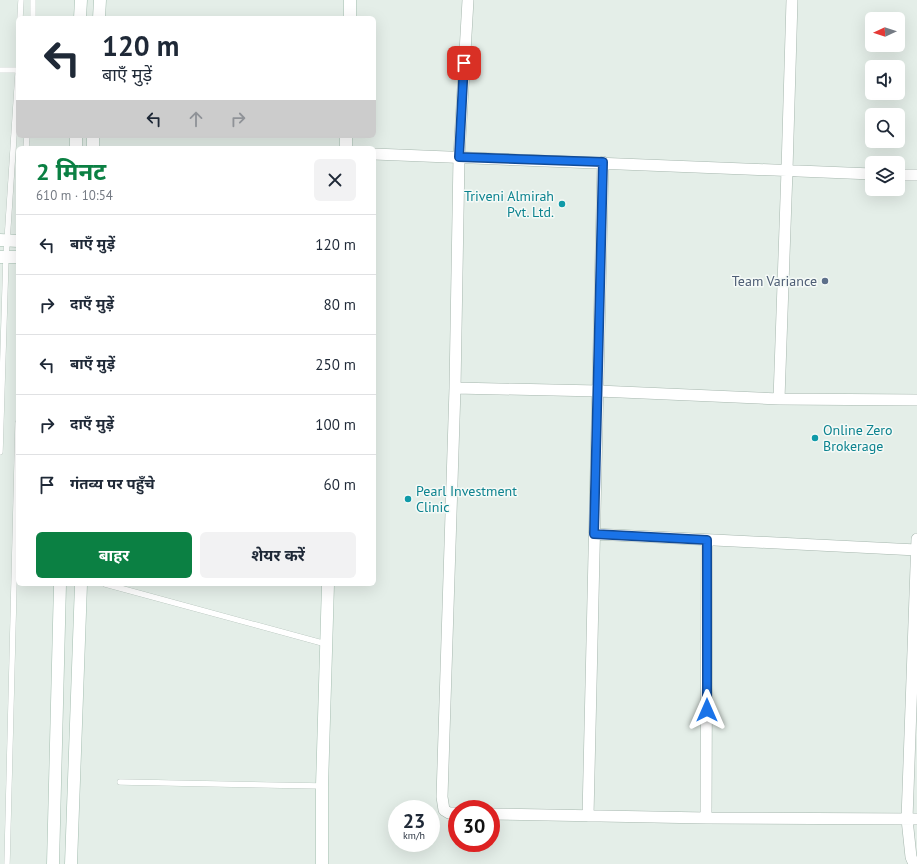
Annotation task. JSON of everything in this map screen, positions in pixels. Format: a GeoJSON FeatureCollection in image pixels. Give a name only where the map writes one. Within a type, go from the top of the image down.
{"type":"FeatureCollection","features":[{"type":"Feature","properties":{"kind":"street"},"geometry":{"type":"LineString","coordinates":[[80,16],[81,0]]}},
{"type":"Feature","properties":{"kind":"street"},"geometry":{"type":"LineString","coordinates":[[99,16],[100,0]]}},
{"type":"Feature","properties":{"kind":"street"},"geometry":{"type":"LineString","coordinates":[[350,0],[350,16]]}},
{"type":"Feature","properties":{"kind":"street"},"geometry":{"type":"LineString","coordinates":[[448,812],[444,810],[442,797],[459,157],[468,0]]}},
{"type":"Feature","properties":{"kind":"street"},"geometry":{"type":"LineString","coordinates":[[779,399],[792,0]]}},
{"type":"Feature","properties":{"kind":"street"},"geometry":{"type":"LineString","coordinates":[[376,154],[865,174]]}},
{"type":"Feature","properties":{"kind":"street"},"geometry":{"type":"LineString","coordinates":[[588,816],[603,162]]}},
{"type":"Feature","properties":{"kind":"street"},"geometry":{"type":"LineString","coordinates":[[905,175],[917,175]]}},
{"type":"Feature","properties":{"kind":"street"},"geometry":{"type":"LineString","coordinates":[[3,257],[16,257]]}},
{"type":"Feature","properties":{"kind":"street"},"geometry":{"type":"LineString","coordinates":[[454,388],[598,391],[779,399],[917,400]]}},
{"type":"Feature","properties":{"kind":"street"},"geometry":{"type":"LineString","coordinates":[[594,534],[917,550]]}},
{"type":"Feature","properties":{"kind":"street"},"geometry":{"type":"LineString","coordinates":[[914,864],[911,857],[917,539]]}},
{"type":"Feature","properties":{"kind":"street"},"geometry":{"type":"LineString","coordinates":[[706,818],[707,540]]}},
{"type":"Feature","properties":{"kind":"street"},"geometry":{"type":"LineString","coordinates":[[53,864],[60,586]]}},
{"type":"Feature","properties":{"kind":"street"},"geometry":{"type":"LineString","coordinates":[[71,864],[81,586]]}},
{"type":"Feature","properties":{"kind":"street"},"geometry":{"type":"LineString","coordinates":[[322,864],[322,786],[328,586]]}},
{"type":"Feature","properties":{"kind":"street"},"geometry":{"type":"LineString","coordinates":[[500,814],[706,818],[912,819]]}},
{"type":"Feature","properties":{"kind":"lane"},"geometry":{"type":"LineString","coordinates":[[20,16],[21,0]]}},
{"type":"Feature","properties":{"kind":"lane"},"geometry":{"type":"LineString","coordinates":[[32,16],[33,0]]}},
{"type":"Feature","properties":{"kind":"lane"},"geometry":{"type":"LineString","coordinates":[[0,70],[16,72]]}},
{"type":"Feature","properties":{"kind":"lane"},"geometry":{"type":"LineString","coordinates":[[0,452],[3,257],[8,240],[16,106]]}},
{"type":"Feature","properties":{"kind":"lane"},"geometry":{"type":"LineString","coordinates":[[7,864],[16,503]]}},
{"type":"Feature","properties":{"kind":"lane"},"geometry":{"type":"LineString","coordinates":[[112,586],[326,644]]}},
{"type":"Feature","properties":{"kind":"lane"},"geometry":{"type":"LineString","coordinates":[[120,782],[322,786]]}},
{"type":"Feature","properties":{"kind":"place","name":"Triveni Almirah Pvt. Ltd."},"geometry":{"type":"Point","coordinates":[562,204]}},
{"type":"Feature","properties":{"kind":"place","name":"Team Variance"},"geometry":{"type":"Point","coordinates":[825,281]}},
{"type":"Feature","properties":{"kind":"place","name":"Online Zero Brokerage"},"geometry":{"type":"Point","coordinates":[815,438]}},
{"type":"Feature","properties":{"kind":"place","name":"Pearl Investment Clinic"},"geometry":{"type":"Point","coordinates":[408,499]}},
{"type":"Feature","properties":{"kind":"route"},"geometry":{"type":"LineString","coordinates":[[464,63],[459,157],[603,162],[594,534],[707,540],[707,710]]}}]}
